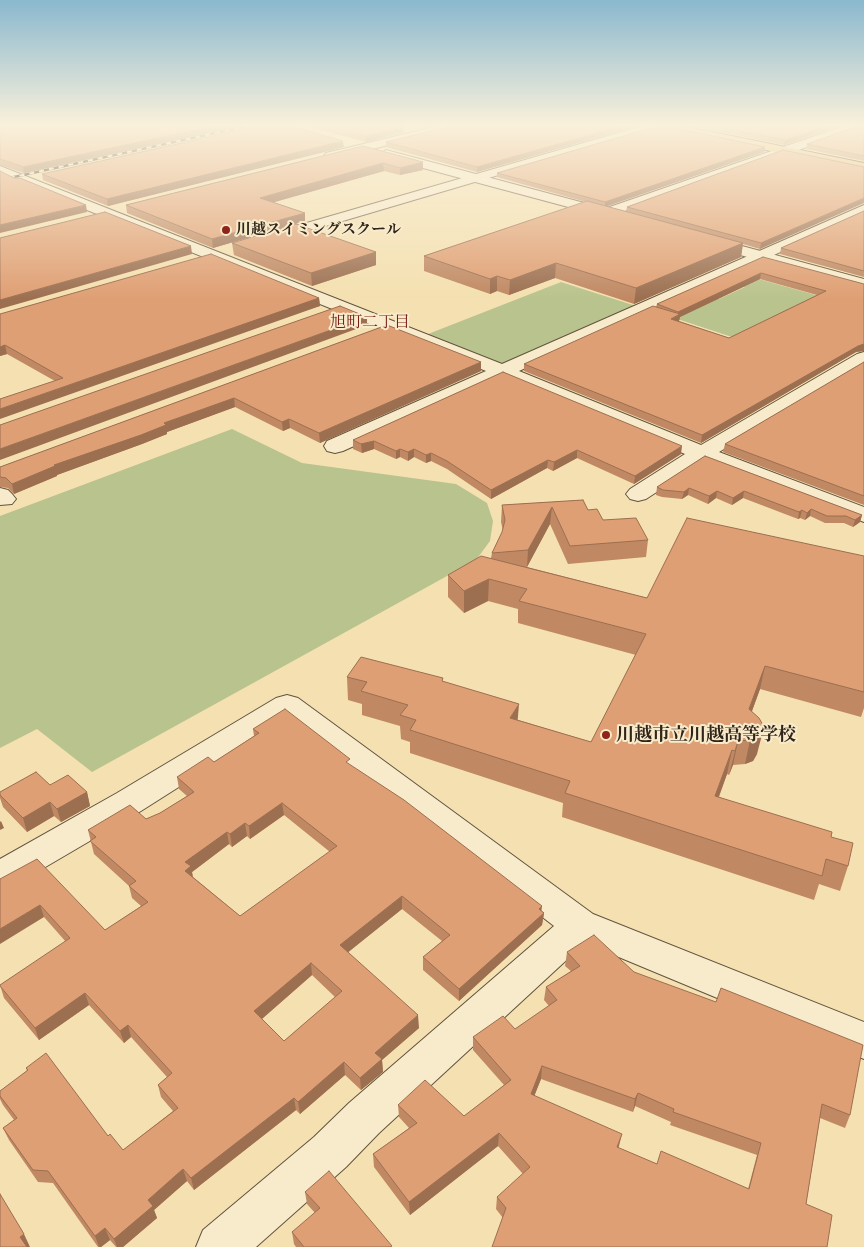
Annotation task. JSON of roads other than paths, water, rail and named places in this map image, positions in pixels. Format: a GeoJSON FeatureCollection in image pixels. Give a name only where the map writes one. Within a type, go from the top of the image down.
{"type":"FeatureCollection","features":[{"type":"Feature","properties":{"kind":"street"},"geometry":{"type":"LineString","coordinates":[[44,183],[108,212],[502,370],[702,453],[864,515]]}},
{"type":"Feature","properties":{"kind":"street"},"geometry":{"type":"LineString","coordinates":[[259,241],[459,183]]}},
{"type":"Feature","properties":{"kind":"street"},"geometry":{"type":"LineString","coordinates":[[496,183],[633,221]]}},
{"type":"Feature","properties":{"kind":"street"},"geometry":{"type":"LineString","coordinates":[[606,213],[691,183]]}},
{"type":"Feature","properties":{"kind":"street"},"geometry":{"type":"LineString","coordinates":[[88,217],[127,207]]}},
{"type":"Feature","properties":{"kind":"street"},"geometry":{"type":"LineString","coordinates":[[335,446],[864,209]]}},
{"type":"Feature","properties":{"kind":"street"},"geometry":{"type":"LineString","coordinates":[[688,236],[864,284]]}},
{"type":"Feature","properties":{"kind":"street"},"geometry":{"type":"LineString","coordinates":[[185,262],[231,249]]}},
{"type":"Feature","properties":{"kind":"street"},"geometry":{"type":"LineString","coordinates":[[314,316],[341,306]]}},
{"type":"Feature","properties":{"kind":"street"},"geometry":{"type":"LineString","coordinates":[[360,336],[387,325]]}},
{"type":"Feature","properties":{"kind":"street"},"geometry":{"type":"LineString","coordinates":[[638,494],[702,453],[864,358]]}},
{"type":"Feature","properties":{"kind":"street"},"geometry":{"type":"LineString","coordinates":[[0,876],[128,802],[287,705],[580,925],[864,1040]]}},
{"type":"Feature","properties":{"kind":"street"},"geometry":{"type":"LineString","coordinates":[[220,1247],[330,1152],[364,1118],[580,925]]}},
{"type":"Feature","properties":{"kind":"place","name":"川越スイミングスクール"},"geometry":{"type":"Point","coordinates":[226,230]}},
{"type":"Feature","properties":{"kind":"place","name":"川越市立川越高等学校"},"geometry":{"type":"Point","coordinates":[606,735]}},
{"type":"Feature","properties":{"kind":"district","name":"旭町二丁目"},"geometry":{"type":"Point","coordinates":[370,323]}}]}
